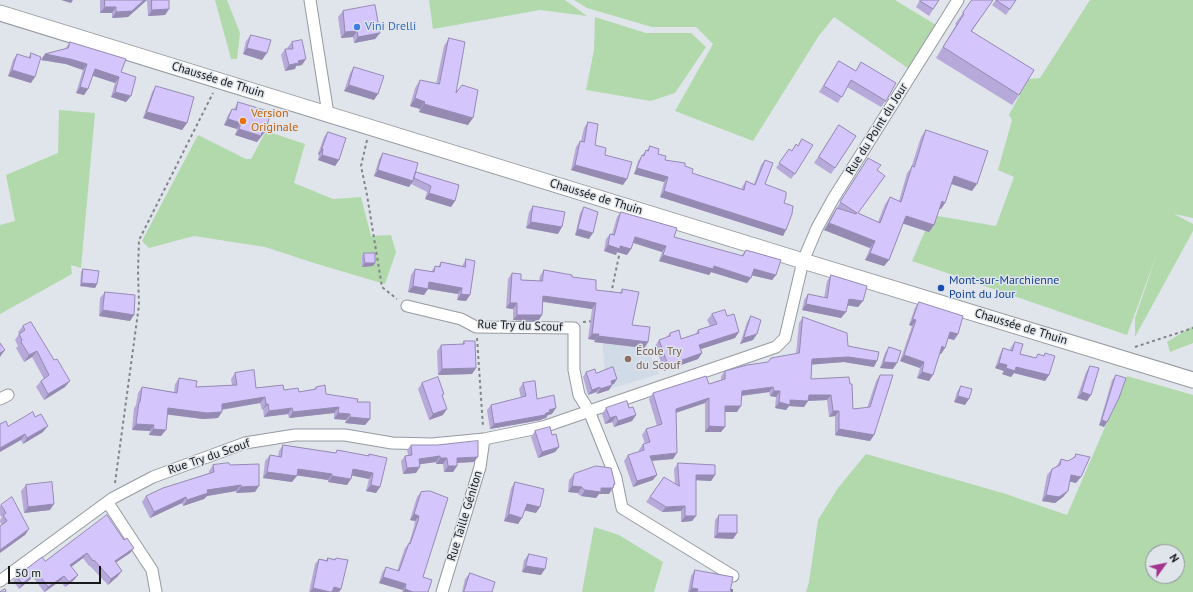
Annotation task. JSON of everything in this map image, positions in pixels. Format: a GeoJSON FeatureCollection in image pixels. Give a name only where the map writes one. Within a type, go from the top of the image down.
{"type":"FeatureCollection","features":[{"type":"Feature","properties":{"kind":"main road","name":"Chaussée de Thuin"},"geometry":{"type":"LineString","coordinates":[[0,13],[1193,380]]}},
{"type":"Feature","properties":{"kind":"street"},"geometry":{"type":"LineString","coordinates":[[310,0],[328,114]]}},
{"type":"Feature","properties":{"kind":"street","name":"Rue du Point du Jour"},"geometry":{"type":"LineString","coordinates":[[803,261],[817,228],[833,199],[958,0]]}},
{"type":"Feature","properties":{"kind":"street","name":"Rue Try du Scouf"},"geometry":{"type":"LineString","coordinates":[[0,580],[111,501],[153,476],[245,443],[295,435],[345,435],[392,443],[432,444],[484,439],[544,427],[589,410],[776,346],[785,338],[803,261]]}},
{"type":"Feature","properties":{"kind":"street","name":"Rue Try du Scouf"},"geometry":{"type":"LineString","coordinates":[[406,306],[461,319],[476,327],[574,328],[574,370],[579,395],[589,410],[616,478],[622,508],[733,576]]}},
{"type":"Feature","properties":{"kind":"street","name":"Rue Taille Géniton"},"geometry":{"type":"LineString","coordinates":[[442,592],[480,467],[484,439]]}},
{"type":"Feature","properties":{"kind":"street"},"geometry":{"type":"LineString","coordinates":[[111,501],[152,570],[156,592]]}},
{"type":"Feature","properties":{"kind":"path"},"geometry":{"type":"LineString","coordinates":[[111,501],[139,305],[139,240],[219,81]]}},
{"type":"Feature","properties":{"kind":"path"},"geometry":{"type":"LineString","coordinates":[[370,127],[361,166],[382,287],[406,306]]}},
{"type":"Feature","properties":{"kind":"path"},"geometry":{"type":"LineString","coordinates":[[611,297],[622,245]]}},
{"type":"Feature","properties":{"kind":"path"},"geometry":{"type":"LineString","coordinates":[[574,328],[583,322],[595,320]]}},
{"type":"Feature","properties":{"kind":"path"},"geometry":{"type":"LineString","coordinates":[[476,327],[484,439]]}},
{"type":"Feature","properties":{"kind":"path"},"geometry":{"type":"LineString","coordinates":[[1133,348],[1193,328]]}},
{"type":"Feature","properties":{"kind":"shaded area","name":"École Try du Scouf"},"geometry":{"type":"Polygon","coordinates":[[[649,329],[647,348],[659,374],[610,389],[605,370],[602,342],[649,329]]]}},
{"type":"Feature","properties":{"kind":"green space"},"geometry":{"type":"Polygon","coordinates":[[[215,0],[227,0],[240,33],[237,59],[231,59],[215,0]]]}},
{"type":"Feature","properties":{"kind":"green space"},"geometry":{"type":"Polygon","coordinates":[[[429,0],[565,0],[587,16],[540,10],[433,29],[429,0]]]}},
{"type":"Feature","properties":{"kind":"green space"},"geometry":{"type":"Polygon","coordinates":[[[574,0],[895,0],[936,25],[909,69],[834,17],[818,37],[753,141],[675,111],[713,44],[696,27],[652,27],[587,8],[574,0]]]}},
{"type":"Feature","properties":{"kind":"green space"},"geometry":{"type":"Polygon","coordinates":[[[1090,0],[1193,0],[1193,218],[1174,214],[1193,224],[1193,231],[1135,337],[1135,318],[1158,251],[1127,335],[912,261],[932,215],[996,226],[1014,177],[998,170],[1012,120],[1009,115],[1028,79],[1040,78],[1090,0]]]}},
{"type":"Feature","properties":{"kind":"green space"},"geometry":{"type":"Polygon","coordinates":[[[595,17],[646,33],[691,33],[706,47],[675,93],[651,101],[586,90],[594,50],[595,17]]]}},
{"type":"Feature","properties":{"kind":"green space"},"geometry":{"type":"Polygon","coordinates":[[[59,110],[95,113],[81,268],[71,265],[72,274],[0,314],[0,225],[15,221],[6,175],[58,153],[59,110]]]}},
{"type":"Feature","properties":{"kind":"green space"},"geometry":{"type":"Polygon","coordinates":[[[266,131],[305,144],[294,183],[333,199],[361,197],[371,236],[391,235],[396,252],[385,284],[265,247],[194,236],[149,248],[142,241],[198,135],[246,159],[251,159],[266,131]]]}},
{"type":"Feature","properties":{"kind":"green space"},"geometry":{"type":"Polygon","coordinates":[[[1193,326],[1193,343],[1170,352],[1167,342],[1193,326]]]}},
{"type":"Feature","properties":{"kind":"green space"},"geometry":{"type":"Polygon","coordinates":[[[1127,376],[1193,395],[1193,592],[806,592],[809,582],[818,520],[838,488],[866,454],[1006,494],[1067,515],[1127,376]]]}},
{"type":"Feature","properties":{"kind":"green space"},"geometry":{"type":"Polygon","coordinates":[[[594,527],[619,535],[663,562],[654,592],[582,592],[594,527]]]}},
{"type":"Feature","properties":{"kind":"building"},"geometry":{"type":"Polygon","coordinates":[[[105,0],[144,0],[132,11],[116,12],[116,7],[105,7],[105,0]]]}},
{"type":"Feature","properties":{"kind":"building"},"geometry":{"type":"Polygon","coordinates":[[[152,0],[169,0],[169,9],[152,10],[152,0]]]}},
{"type":"Feature","properties":{"kind":"building"},"geometry":{"type":"Polygon","coordinates":[[[939,0],[933,9],[920,1],[939,0]]]}},
{"type":"Feature","properties":{"kind":"building"},"geometry":{"type":"Polygon","coordinates":[[[972,0],[993,0],[971,31],[1034,70],[1019,95],[943,47],[972,0]]]}},
{"type":"Feature","properties":{"kind":"building"},"geometry":{"type":"Polygon","coordinates":[[[996,0],[1016,0],[1010,9],[996,0]]]}},
{"type":"Feature","properties":{"kind":"building","name":"Vini Drelli"},"geometry":{"type":"Polygon","coordinates":[[[375,5],[380,33],[358,37],[357,31],[345,32],[343,11],[375,5]]]}},
{"type":"Feature","properties":{"kind":"building"},"geometry":{"type":"Polygon","coordinates":[[[251,35],[271,40],[267,53],[247,48],[251,35]]]}},
{"type":"Feature","properties":{"kind":"building"},"geometry":{"type":"Polygon","coordinates":[[[449,38],[465,42],[456,93],[462,85],[478,90],[473,118],[424,104],[425,102],[415,98],[420,80],[439,84],[449,38]]]}},
{"type":"Feature","properties":{"kind":"building"},"geometry":{"type":"Polygon","coordinates":[[[302,40],[306,59],[298,61],[299,63],[289,65],[285,49],[293,49],[292,42],[302,40]]]}},
{"type":"Feature","properties":{"kind":"building"},"geometry":{"type":"Polygon","coordinates":[[[70,42],[126,59],[121,72],[136,77],[131,96],[115,92],[119,77],[95,69],[88,89],[80,87],[87,64],[45,54],[68,48],[70,42]]]}},
{"type":"Feature","properties":{"kind":"building"},"geometry":{"type":"Polygon","coordinates":[[[31,53],[41,57],[35,77],[12,70],[17,54],[30,58],[31,53]]]}},
{"type":"Feature","properties":{"kind":"building"},"geometry":{"type":"Polygon","coordinates":[[[839,61],[856,71],[861,62],[896,83],[886,101],[851,80],[842,97],[824,86],[839,61]]]}},
{"type":"Feature","properties":{"kind":"building"},"geometry":{"type":"Polygon","coordinates":[[[354,67],[384,76],[378,94],[349,85],[354,67]]]}},
{"type":"Feature","properties":{"kind":"building"},"geometry":{"type":"Polygon","coordinates":[[[156,86],[194,97],[187,123],[147,112],[156,86]]]}},
{"type":"Feature","properties":{"kind":"building"},"geometry":{"type":"Polygon","coordinates":[[[238,102],[271,112],[265,132],[262,132],[261,136],[239,129],[241,123],[228,119],[232,109],[236,110],[238,102]]]}},
{"type":"Feature","properties":{"kind":"building"},"geometry":{"type":"Polygon","coordinates":[[[588,122],[598,124],[595,145],[606,148],[605,155],[632,162],[627,179],[575,165],[580,141],[584,142],[588,122]]]}},
{"type":"Feature","properties":{"kind":"building"},"geometry":{"type":"Polygon","coordinates":[[[839,125],[856,136],[835,168],[819,157],[839,125]]]}},
{"type":"Feature","properties":{"kind":"building"},"geometry":{"type":"Polygon","coordinates":[[[926,130],[988,151],[977,184],[954,176],[945,203],[942,201],[934,225],[906,216],[889,260],[870,253],[875,241],[829,223],[837,208],[856,214],[857,213],[840,202],[868,158],[881,165],[877,170],[885,176],[858,213],[880,223],[890,197],[901,202],[912,166],[914,167],[926,130]]]}},
{"type":"Feature","properties":{"kind":"building"},"geometry":{"type":"Polygon","coordinates":[[[328,132],[346,138],[339,160],[322,155],[322,149],[328,132]]]}},
{"type":"Feature","properties":{"kind":"building"},"geometry":{"type":"Polygon","coordinates":[[[802,139],[813,145],[795,174],[779,163],[789,149],[792,151],[796,144],[798,146],[802,139]]]}},
{"type":"Feature","properties":{"kind":"building"},"geometry":{"type":"Polygon","coordinates":[[[650,146],[659,149],[658,154],[666,156],[665,160],[685,163],[685,166],[693,169],[692,173],[744,190],[746,181],[755,185],[765,160],[773,163],[765,184],[786,192],[784,203],[793,206],[792,214],[786,230],[664,191],[668,177],[637,168],[642,155],[644,156],[646,150],[648,151],[650,146]]]}},
{"type":"Feature","properties":{"kind":"building"},"geometry":{"type":"Polygon","coordinates":[[[383,153],[418,163],[413,181],[378,170],[383,153]]]}},
{"type":"Feature","properties":{"kind":"building"},"geometry":{"type":"Polygon","coordinates":[[[416,172],[459,185],[455,201],[429,193],[431,186],[414,178],[416,172]]]}},
{"type":"Feature","properties":{"kind":"building"},"geometry":{"type":"Polygon","coordinates":[[[533,206],[565,212],[562,227],[531,222],[533,206]]]}},
{"type":"Feature","properties":{"kind":"building"},"geometry":{"type":"Polygon","coordinates":[[[584,207],[598,212],[593,233],[578,229],[584,207]]]}},
{"type":"Feature","properties":{"kind":"building"},"geometry":{"type":"Polygon","coordinates":[[[621,212],[677,228],[674,237],[743,256],[746,250],[781,260],[776,275],[754,269],[751,278],[714,266],[713,269],[663,255],[666,246],[635,237],[631,249],[620,246],[620,249],[608,245],[610,234],[614,235],[621,212]]]}},
{"type":"Feature","properties":{"kind":"building"},"geometry":{"type":"Polygon","coordinates":[[[364,253],[375,253],[375,263],[365,263],[364,253]]]}},
{"type":"Feature","properties":{"kind":"building"},"geometry":{"type":"Polygon","coordinates":[[[466,259],[475,261],[470,295],[461,294],[462,288],[429,282],[428,289],[413,286],[415,269],[434,272],[435,266],[440,267],[441,262],[465,267],[466,259]]]}},
{"type":"Feature","properties":{"kind":"building"},"geometry":{"type":"Polygon","coordinates":[[[83,269],[99,271],[97,284],[82,283],[83,269]]]}},
{"type":"Feature","properties":{"kind":"building"},"geometry":{"type":"Polygon","coordinates":[[[544,270],[572,275],[572,277],[596,280],[596,290],[622,293],[622,289],[639,292],[632,325],[650,327],[648,342],[592,334],[596,303],[543,296],[542,315],[517,315],[517,303],[510,303],[512,273],[521,274],[521,280],[542,281],[544,270]]]}},
{"type":"Feature","properties":{"kind":"building"},"geometry":{"type":"Polygon","coordinates":[[[831,275],[867,286],[863,301],[849,299],[846,312],[806,304],[808,294],[827,298],[831,275]]]}},
{"type":"Feature","properties":{"kind":"building"},"geometry":{"type":"Polygon","coordinates":[[[105,292],[135,295],[134,315],[103,310],[105,292]]]}},
{"type":"Feature","properties":{"kind":"building"},"geometry":{"type":"Polygon","coordinates":[[[919,302],[963,316],[958,334],[950,332],[945,348],[942,346],[933,375],[922,372],[924,362],[904,355],[916,320],[913,319],[919,302]]]}},
{"type":"Feature","properties":{"kind":"building"},"geometry":{"type":"Polygon","coordinates":[[[725,310],[727,316],[734,314],[739,332],[699,345],[702,353],[668,365],[659,340],[670,336],[670,333],[679,330],[681,339],[699,333],[698,330],[717,324],[712,314],[725,310]]]}},
{"type":"Feature","properties":{"kind":"building"},"geometry":{"type":"Polygon","coordinates":[[[751,316],[761,320],[757,334],[744,338],[751,316]]]}},
{"type":"Feature","properties":{"kind":"building"},"geometry":{"type":"Polygon","coordinates":[[[803,317],[847,333],[848,346],[879,352],[877,361],[848,357],[812,359],[811,379],[849,377],[850,384],[852,384],[853,409],[870,407],[880,375],[893,375],[874,435],[839,429],[839,411],[833,411],[831,395],[809,395],[808,401],[790,400],[790,405],[779,402],[780,391],[774,391],[773,387],[742,391],[741,406],[725,406],[725,427],[709,426],[709,398],[676,409],[677,453],[650,456],[657,475],[637,481],[628,455],[644,450],[643,444],[650,442],[646,429],[662,424],[653,393],[706,376],[709,384],[725,379],[725,371],[747,365],[768,362],[771,358],[799,353],[803,317]]]}},
{"type":"Feature","properties":{"kind":"building"},"geometry":{"type":"Polygon","coordinates":[[[31,322],[54,360],[57,359],[70,381],[48,394],[41,381],[49,375],[37,351],[29,355],[21,342],[22,340],[19,334],[25,330],[23,326],[31,322]]]}},
{"type":"Feature","properties":{"kind":"building"},"geometry":{"type":"Polygon","coordinates":[[[464,341],[475,341],[476,368],[442,369],[441,345],[464,344],[464,341]]]}},
{"type":"Feature","properties":{"kind":"building"},"geometry":{"type":"Polygon","coordinates":[[[1015,342],[1023,344],[1020,354],[1036,358],[1038,354],[1044,356],[1045,353],[1055,356],[1049,375],[1016,367],[1015,371],[1006,368],[1007,365],[999,363],[1003,348],[1012,351],[1015,342]]]}},
{"type":"Feature","properties":{"kind":"building"},"geometry":{"type":"Polygon","coordinates":[[[0,343],[5,350],[0,353],[0,343]]]}},
{"type":"Feature","properties":{"kind":"building"},"geometry":{"type":"Polygon","coordinates":[[[889,347],[901,351],[897,363],[884,362],[889,347]]]}},
{"type":"Feature","properties":{"kind":"building"},"geometry":{"type":"Polygon","coordinates":[[[1090,366],[1099,368],[1091,395],[1082,392],[1090,366]]]}},
{"type":"Feature","properties":{"kind":"building"},"geometry":{"type":"Polygon","coordinates":[[[613,367],[617,379],[611,381],[612,385],[592,390],[586,372],[595,369],[596,373],[613,367]]]}},
{"type":"Feature","properties":{"kind":"building"},"geometry":{"type":"Polygon","coordinates":[[[254,370],[256,388],[283,385],[284,390],[298,388],[299,392],[316,389],[316,387],[325,385],[326,394],[358,399],[357,402],[370,402],[370,419],[350,417],[350,414],[338,413],[339,407],[293,412],[292,408],[269,411],[265,397],[222,404],[222,412],[207,413],[168,408],[166,430],[153,429],[154,425],[136,424],[142,387],[177,393],[179,378],[197,381],[196,387],[237,385],[235,373],[254,370]]]}},
{"type":"Feature","properties":{"kind":"building"},"geometry":{"type":"Polygon","coordinates":[[[1116,375],[1126,378],[1119,398],[1107,422],[1102,420],[1116,375]]]}},
{"type":"Feature","properties":{"kind":"building"},"geometry":{"type":"Polygon","coordinates":[[[438,377],[447,409],[433,414],[422,383],[438,377]]]}},
{"type":"Feature","properties":{"kind":"building"},"geometry":{"type":"Polygon","coordinates":[[[535,381],[537,399],[554,395],[556,408],[549,410],[550,412],[546,413],[545,415],[494,424],[491,405],[526,396],[523,383],[535,381]]]}},
{"type":"Feature","properties":{"kind":"building"},"geometry":{"type":"Polygon","coordinates":[[[961,386],[972,389],[969,399],[958,396],[961,386]]]}},
{"type":"Feature","properties":{"kind":"building"},"geometry":{"type":"Polygon","coordinates":[[[627,401],[629,408],[633,407],[636,415],[618,421],[616,416],[610,418],[606,408],[627,401]]]}},
{"type":"Feature","properties":{"kind":"building"},"geometry":{"type":"Polygon","coordinates":[[[33,412],[35,417],[41,414],[48,426],[27,438],[25,434],[0,448],[0,424],[6,421],[8,426],[33,412]]]}},
{"type":"Feature","properties":{"kind":"building"},"geometry":{"type":"Polygon","coordinates":[[[550,427],[552,435],[556,434],[559,447],[542,452],[535,431],[550,427]]]}},
{"type":"Feature","properties":{"kind":"building"},"geometry":{"type":"Polygon","coordinates":[[[478,441],[478,457],[457,458],[457,466],[448,466],[447,458],[440,458],[440,456],[419,459],[420,467],[407,468],[405,456],[412,455],[411,445],[437,445],[478,441]]]}},
{"type":"Feature","properties":{"kind":"building"},"geometry":{"type":"Polygon","coordinates":[[[283,445],[336,453],[337,450],[369,456],[369,454],[387,458],[380,487],[371,485],[373,473],[353,469],[351,479],[332,476],[332,474],[298,469],[297,476],[267,472],[270,455],[281,457],[283,445]]]}},
{"type":"Feature","properties":{"kind":"building"},"geometry":{"type":"Polygon","coordinates":[[[1076,454],[1090,457],[1081,477],[1071,475],[1068,491],[1059,497],[1046,495],[1052,469],[1060,465],[1061,459],[1068,461],[1075,457],[1076,454]]]}},
{"type":"Feature","properties":{"kind":"building"},"geometry":{"type":"Polygon","coordinates":[[[229,463],[230,465],[259,464],[259,486],[241,487],[241,485],[207,490],[208,493],[187,500],[186,497],[154,512],[146,496],[163,488],[214,472],[213,465],[229,463]]]}},
{"type":"Feature","properties":{"kind":"building"},"geometry":{"type":"Polygon","coordinates":[[[678,463],[715,465],[715,475],[696,475],[696,516],[685,516],[685,506],[666,507],[650,497],[664,477],[679,486],[678,463]]]}},
{"type":"Feature","properties":{"kind":"building"},"geometry":{"type":"Polygon","coordinates":[[[596,466],[611,468],[615,484],[613,488],[601,488],[601,492],[585,490],[582,487],[572,486],[574,474],[596,466]]]}},
{"type":"Feature","properties":{"kind":"building"},"geometry":{"type":"Polygon","coordinates":[[[52,482],[54,504],[28,507],[26,485],[52,482]]]}},
{"type":"Feature","properties":{"kind":"building"},"geometry":{"type":"Polygon","coordinates":[[[515,482],[544,489],[540,507],[527,504],[522,518],[509,514],[515,482]]]}},
{"type":"Feature","properties":{"kind":"building"},"geometry":{"type":"Polygon","coordinates":[[[430,491],[448,498],[423,577],[432,580],[428,592],[413,592],[405,589],[406,584],[383,577],[386,567],[399,571],[418,521],[419,516],[414,514],[421,492],[430,491]]]}},
{"type":"Feature","properties":{"kind":"building"},"geometry":{"type":"Polygon","coordinates":[[[12,497],[29,529],[0,550],[0,526],[7,521],[3,515],[6,513],[1,505],[12,497]]]}},
{"type":"Feature","properties":{"kind":"building"},"geometry":{"type":"Polygon","coordinates":[[[107,515],[124,540],[127,538],[134,548],[115,561],[122,571],[111,579],[87,553],[70,565],[78,575],[69,582],[64,576],[48,587],[37,572],[22,584],[17,576],[42,557],[45,561],[107,515]]]}},
{"type":"Feature","properties":{"kind":"building"},"geometry":{"type":"Polygon","coordinates":[[[719,515],[737,515],[737,533],[718,533],[719,515]]]}},
{"type":"Feature","properties":{"kind":"building"},"geometry":{"type":"Polygon","coordinates":[[[529,554],[547,558],[545,569],[526,566],[529,554]]]}},
{"type":"Feature","properties":{"kind":"building"},"geometry":{"type":"Polygon","coordinates":[[[328,558],[335,560],[336,558],[348,560],[341,589],[334,587],[332,592],[313,588],[319,559],[327,561],[328,558]]]}},
{"type":"Feature","properties":{"kind":"building"},"geometry":{"type":"Polygon","coordinates":[[[695,570],[733,577],[730,592],[697,592],[698,589],[692,588],[695,570]]]}},
{"type":"Feature","properties":{"kind":"building"},"geometry":{"type":"Polygon","coordinates":[[[470,573],[495,582],[492,592],[464,592],[470,573]]]}},
{"type":"Feature","properties":{"kind":"place","name":"Vini Drelli"},"geometry":{"type":"Point","coordinates":[357,27]}},
{"type":"Feature","properties":{"kind":"place","name":"Version Originale"},"geometry":{"type":"Point","coordinates":[243,121]}},
{"type":"Feature","properties":{"kind":"place","name":"Mont-sur-Marchienne Point du Jour"},"geometry":{"type":"Point","coordinates":[941,288]}},
{"type":"Feature","properties":{"kind":"place","name":"École Try du Scouf"},"geometry":{"type":"Point","coordinates":[628,359]}}]}
